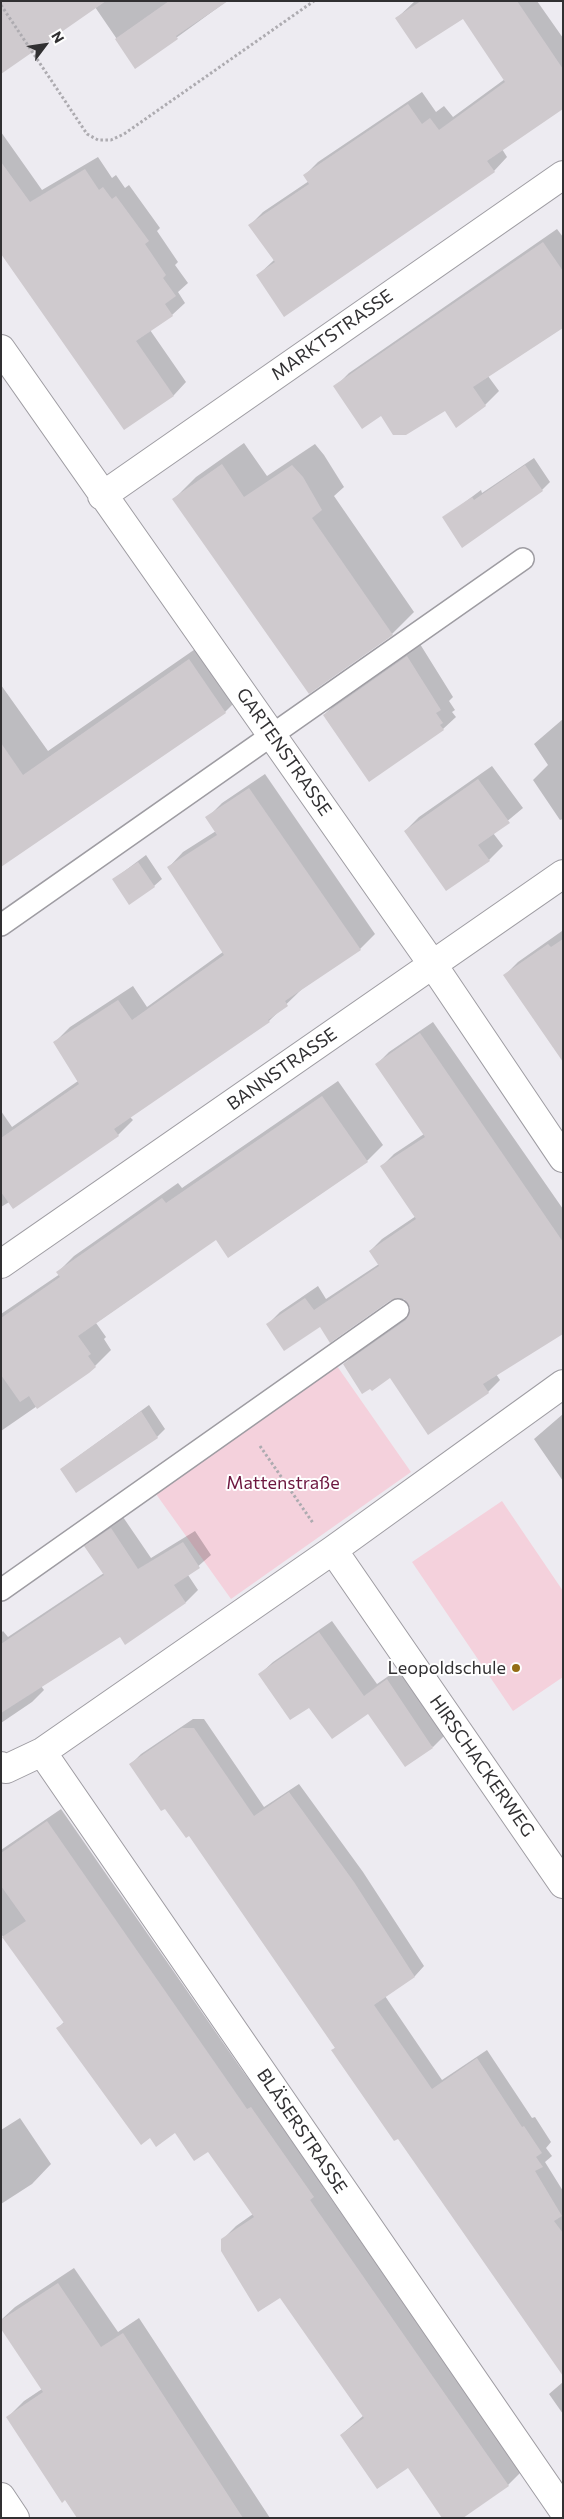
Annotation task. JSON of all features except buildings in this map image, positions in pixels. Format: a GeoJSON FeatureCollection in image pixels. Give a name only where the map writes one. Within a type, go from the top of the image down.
{"type":"FeatureCollection","features":[{"type":"Feature","properties":{"kind":"street","name":"MARKTSTRASSE"},"geometry":{"type":"LineString","coordinates":[[102,496],[563,175]]}},
{"type":"Feature","properties":{"kind":"street","name":"GARTENSTRASSE"},"geometry":{"type":"LineString","coordinates":[[1,349],[102,496],[194,622],[433,965],[563,1158]]}},
{"type":"Feature","properties":{"kind":"street","name":"BANNSTRASSE"},"geometry":{"type":"LineString","coordinates":[[1,1264],[563,874]]}},
{"type":"Feature","properties":{"kind":"street"},"geometry":{"type":"LineString","coordinates":[[1,1766],[6,1768],[42,1752],[333,1550],[563,1384]]}},
{"type":"Feature","properties":{"kind":"street","name":"HIRSCHACKERWEG"},"geometry":{"type":"LineString","coordinates":[[333,1550],[563,1884]]}},
{"type":"Feature","properties":{"kind":"street","name":"BLÄSERSTRASSE"},"geometry":{"type":"LineString","coordinates":[[42,1752],[563,2510]]}},
{"type":"Feature","properties":{"kind":"street"},"geometry":{"type":"LineString","coordinates":[[1,2497],[15,2518]]}},
{"type":"Feature","properties":{"kind":"lane"},"geometry":{"type":"LineString","coordinates":[[1,925],[523,559]]}},
{"type":"Feature","properties":{"kind":"lane"},"geometry":{"type":"LineString","coordinates":[[1,1590],[398,1310]]}},
{"type":"Feature","properties":{"kind":"path"},"geometry":{"type":"LineString","coordinates":[[1,5],[87,134],[98,140],[111,140],[124,134],[314,1]]}},
{"type":"Feature","properties":{"kind":"path"},"geometry":{"type":"LineString","coordinates":[[242,1420],[333,1550]]}},
{"type":"Feature","properties":{"kind":"green space","name":"Mattenstraße"},"geometry":{"type":"Polygon","coordinates":[[[337,1366],[411,1472],[231,1599],[156,1494],[337,1366]]]}},
{"type":"Feature","properties":{"kind":"green space"},"geometry":{"type":"Polygon","coordinates":[[[502,1501],[563,1591],[563,1677],[513,1711],[412,1562],[502,1501]]]}},
{"type":"Feature","properties":{"kind":"place","name":"Leopoldschule"},"geometry":{"type":"Point","coordinates":[516,1668]}}]}
